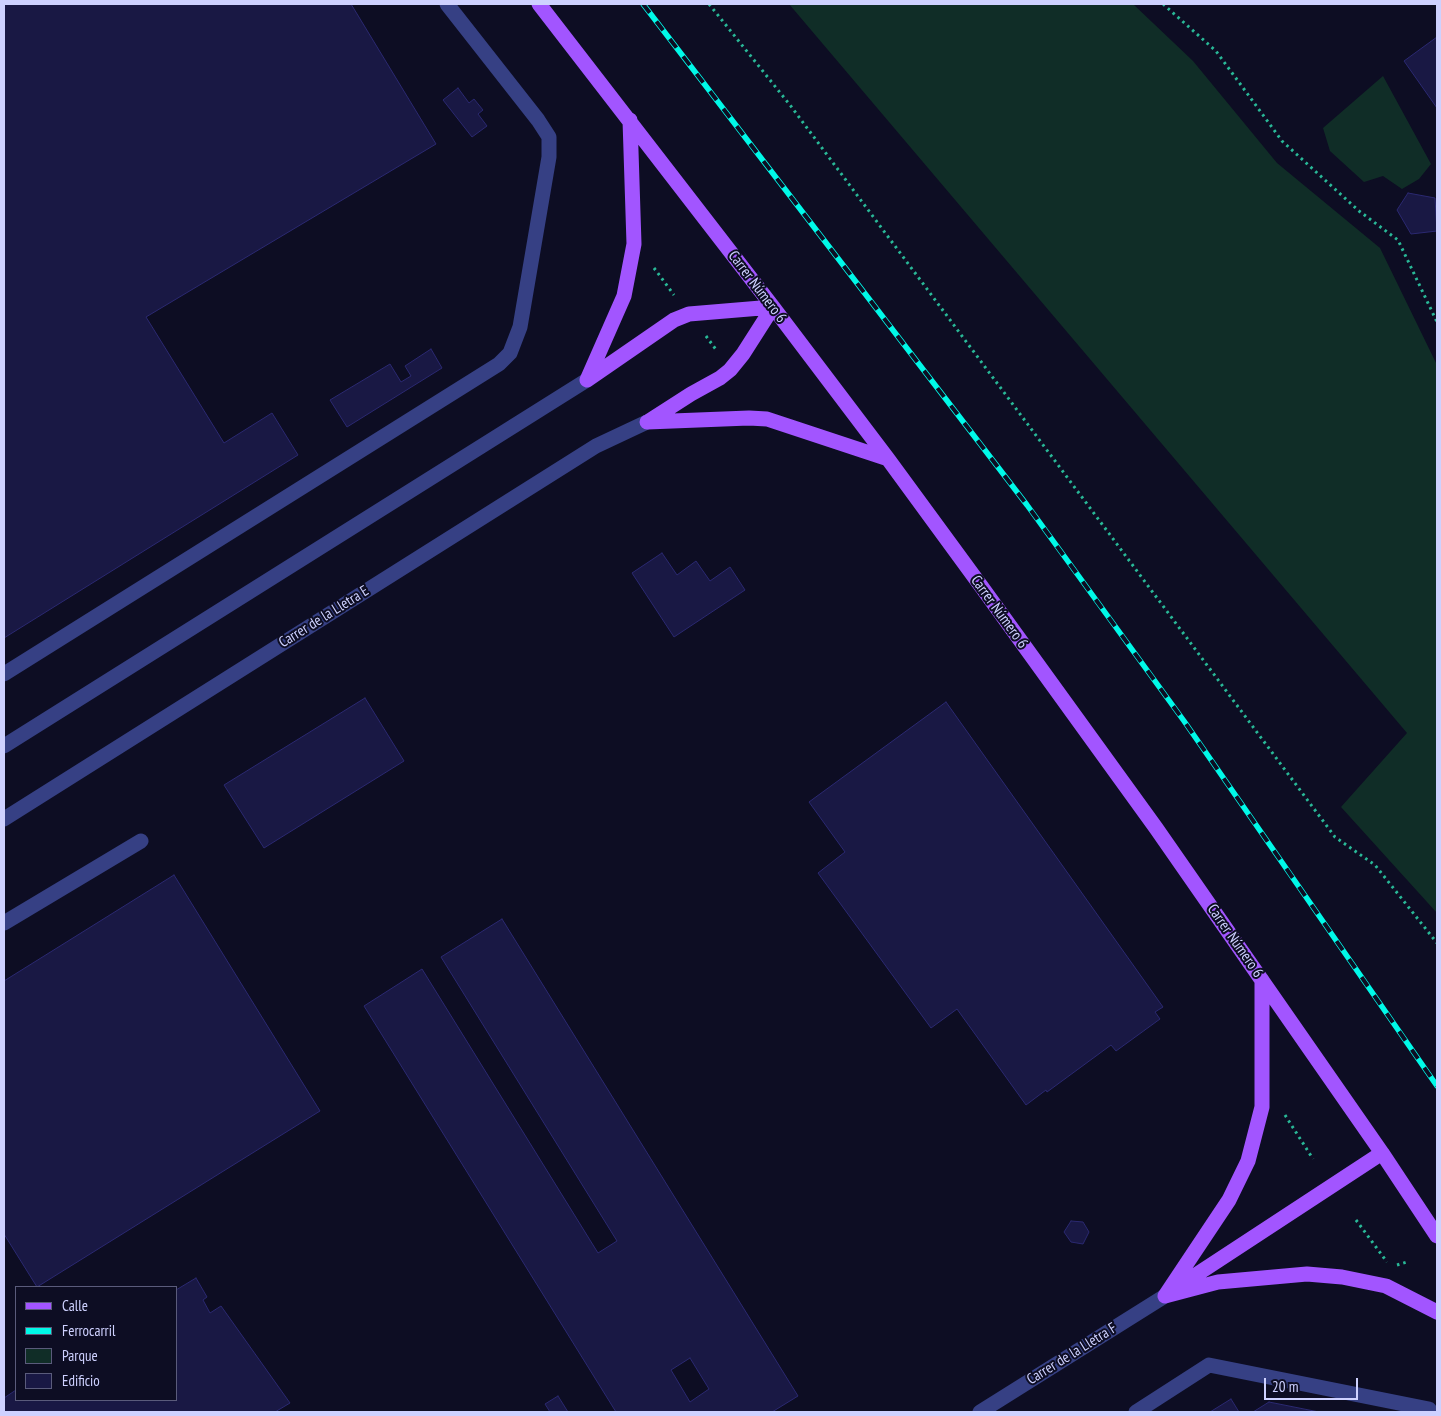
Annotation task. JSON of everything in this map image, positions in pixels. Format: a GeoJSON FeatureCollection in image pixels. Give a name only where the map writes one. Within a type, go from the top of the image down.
{"type":"FeatureCollection","features":[{"type":"Feature","properties":{"kind":"main road","name":"Carrer Número 6"},"geometry":{"type":"LineString","coordinates":[[539,4],[630,120],[888,459],[1153,824],[1382,1153],[1437,1236]]}},
{"type":"Feature","properties":{"kind":"main road"},"geometry":{"type":"LineString","coordinates":[[587,380],[624,296],[634,244],[630,120]]}},
{"type":"Feature","properties":{"kind":"main road"},"geometry":{"type":"LineString","coordinates":[[587,380],[674,320],[689,314],[773,307]]}},
{"type":"Feature","properties":{"kind":"main road"},"geometry":{"type":"LineString","coordinates":[[647,422],[730,370],[743,354],[773,307]]}},
{"type":"Feature","properties":{"kind":"main road"},"geometry":{"type":"LineString","coordinates":[[647,422],[767,419],[888,459]]}},
{"type":"Feature","properties":{"kind":"main road"},"geometry":{"type":"LineString","coordinates":[[1165,1296],[1229,1200],[1248,1161],[1262,1107],[1262,980]]}},
{"type":"Feature","properties":{"kind":"main road"},"geometry":{"type":"LineString","coordinates":[[1165,1296],[1382,1153]]}},
{"type":"Feature","properties":{"kind":"main road"},"geometry":{"type":"LineString","coordinates":[[1165,1296],[1218,1282],[1307,1274],[1342,1277],[1386,1286],[1437,1312]]}},
{"type":"Feature","properties":{"kind":"street"},"geometry":{"type":"LineString","coordinates":[[4,674],[499,364],[510,354],[520,327],[549,156],[549,138],[538,120],[447,4]]}},
{"type":"Feature","properties":{"kind":"street"},"geometry":{"type":"LineString","coordinates":[[4,746],[587,380]]}},
{"type":"Feature","properties":{"kind":"street","name":"Carrer de la Lletra E"},"geometry":{"type":"LineString","coordinates":[[4,819],[596,446],[647,422]]}},
{"type":"Feature","properties":{"kind":"street"},"geometry":{"type":"LineString","coordinates":[[4,923],[142,841]]}},
{"type":"Feature","properties":{"kind":"street","name":"Carrer de la Lletra F"},"geometry":{"type":"LineString","coordinates":[[980,1412],[1165,1296]]}},
{"type":"Feature","properties":{"kind":"street"},"geometry":{"type":"LineString","coordinates":[[1136,1412],[1209,1365],[1429,1409],[1431,1412]]}},
{"type":"Feature","properties":{"kind":"path"},"geometry":{"type":"LineString","coordinates":[[709,4],[790,105],[1335,837],[1375,865],[1437,944]]}},
{"type":"Feature","properties":{"kind":"path"},"geometry":{"type":"LineString","coordinates":[[1163,4],[1216,51],[1282,141],[1359,211],[1398,240],[1437,322]]}},
{"type":"Feature","properties":{"kind":"path"},"geometry":{"type":"LineString","coordinates":[[653,267],[675,297]]}},
{"type":"Feature","properties":{"kind":"path"},"geometry":{"type":"LineString","coordinates":[[704,335],[721,356]]}},
{"type":"Feature","properties":{"kind":"path"},"geometry":{"type":"LineString","coordinates":[[1282,1110],[1313,1159]]}},
{"type":"Feature","properties":{"kind":"path"},"geometry":{"type":"LineString","coordinates":[[1356,1220],[1391,1268]]}},
{"type":"Feature","properties":{"kind":"green space"},"geometry":{"type":"Polygon","coordinates":[[[789,4],[1133,4],[1193,61],[1277,163],[1380,248],[1437,365],[1437,913],[1341,807],[1407,733],[789,4]]]}},
{"type":"Feature","properties":{"kind":"green space"},"geometry":{"type":"Polygon","coordinates":[[[1383,76],[1431,164],[1419,179],[1402,189],[1383,176],[1364,182],[1330,151],[1323,128],[1383,76]]]}},
{"type":"Feature","properties":{"kind":"building"},"geometry":{"type":"Polygon","coordinates":[[[4,4],[351,4],[436,144],[146,317],[224,443],[272,413],[298,455],[4,638],[4,4]]]}},
{"type":"Feature","properties":{"kind":"building"},"geometry":{"type":"Polygon","coordinates":[[[1437,37],[1437,108],[1404,61],[1437,37]]]}},
{"type":"Feature","properties":{"kind":"building"},"geometry":{"type":"Polygon","coordinates":[[[458,88],[469,103],[474,99],[483,110],[478,114],[487,126],[472,137],[443,100],[458,88]]]}},
{"type":"Feature","properties":{"kind":"building"},"geometry":{"type":"Polygon","coordinates":[[[1408,193],[1435,198],[1437,231],[1411,234],[1397,210],[1408,193]]]}},
{"type":"Feature","properties":{"kind":"building"},"geometry":{"type":"Polygon","coordinates":[[[431,349],[442,368],[347,427],[330,400],[390,364],[401,382],[411,376],[405,366],[431,349]]]}},
{"type":"Feature","properties":{"kind":"building"},"geometry":{"type":"Polygon","coordinates":[[[662,553],[677,575],[696,561],[710,581],[730,567],[745,590],[674,637],[632,573],[662,553]]]}},
{"type":"Feature","properties":{"kind":"building"},"geometry":{"type":"Polygon","coordinates":[[[365,698],[404,761],[264,848],[224,785],[365,698]]]}},
{"type":"Feature","properties":{"kind":"building"},"geometry":{"type":"Polygon","coordinates":[[[946,702],[1163,1007],[1155,1012],[1160,1019],[1116,1051],[1111,1045],[1026,1105],[957,1009],[931,1028],[818,873],[845,852],[809,802],[946,702]]]}},
{"type":"Feature","properties":{"kind":"building"},"geometry":{"type":"Polygon","coordinates":[[[174,875],[320,1111],[36,1286],[4,1234],[4,981],[174,875]]]}},
{"type":"Feature","properties":{"kind":"building"},"geometry":{"type":"Polygon","coordinates":[[[502,919],[798,1396],[772,1412],[616,1412],[364,1006],[422,969],[598,1253],[617,1241],[441,957],[502,919]],[[690,1358],[671,1370],[690,1402],[709,1389],[690,1358]]]}},
{"type":"Feature","properties":{"kind":"building"},"geometry":{"type":"Polygon","coordinates":[[[1071,1221],[1083,1222],[1089,1232],[1083,1244],[1071,1242],[1064,1232],[1071,1221]]]}},
{"type":"Feature","properties":{"kind":"building"},"geometry":{"type":"Polygon","coordinates":[[[196,1278],[207,1297],[203,1300],[210,1313],[221,1306],[290,1403],[275,1412],[4,1412],[4,1398],[15,1391],[15,1401],[178,1401],[178,1289],[196,1278]]]}},
{"type":"Feature","properties":{"kind":"building"},"geometry":{"type":"Polygon","coordinates":[[[558,1396],[568,1412],[550,1412],[545,1404],[558,1396]]]}},
{"type":"Feature","properties":{"kind":"building"},"geometry":{"type":"Polygon","coordinates":[[[1231,1399],[1239,1412],[1210,1412],[1231,1399]]]}},
{"type":"Feature","properties":{"kind":"building"},"geometry":{"type":"Polygon","coordinates":[[[1269,1402],[1319,1412],[1253,1412],[1269,1402]]]}},
{"type":"Feature","properties":{"kind":"railway"},"geometry":{"type":"LineString","coordinates":[[643,4],[1027,505],[1184,721],[1437,1086]]}}]}
